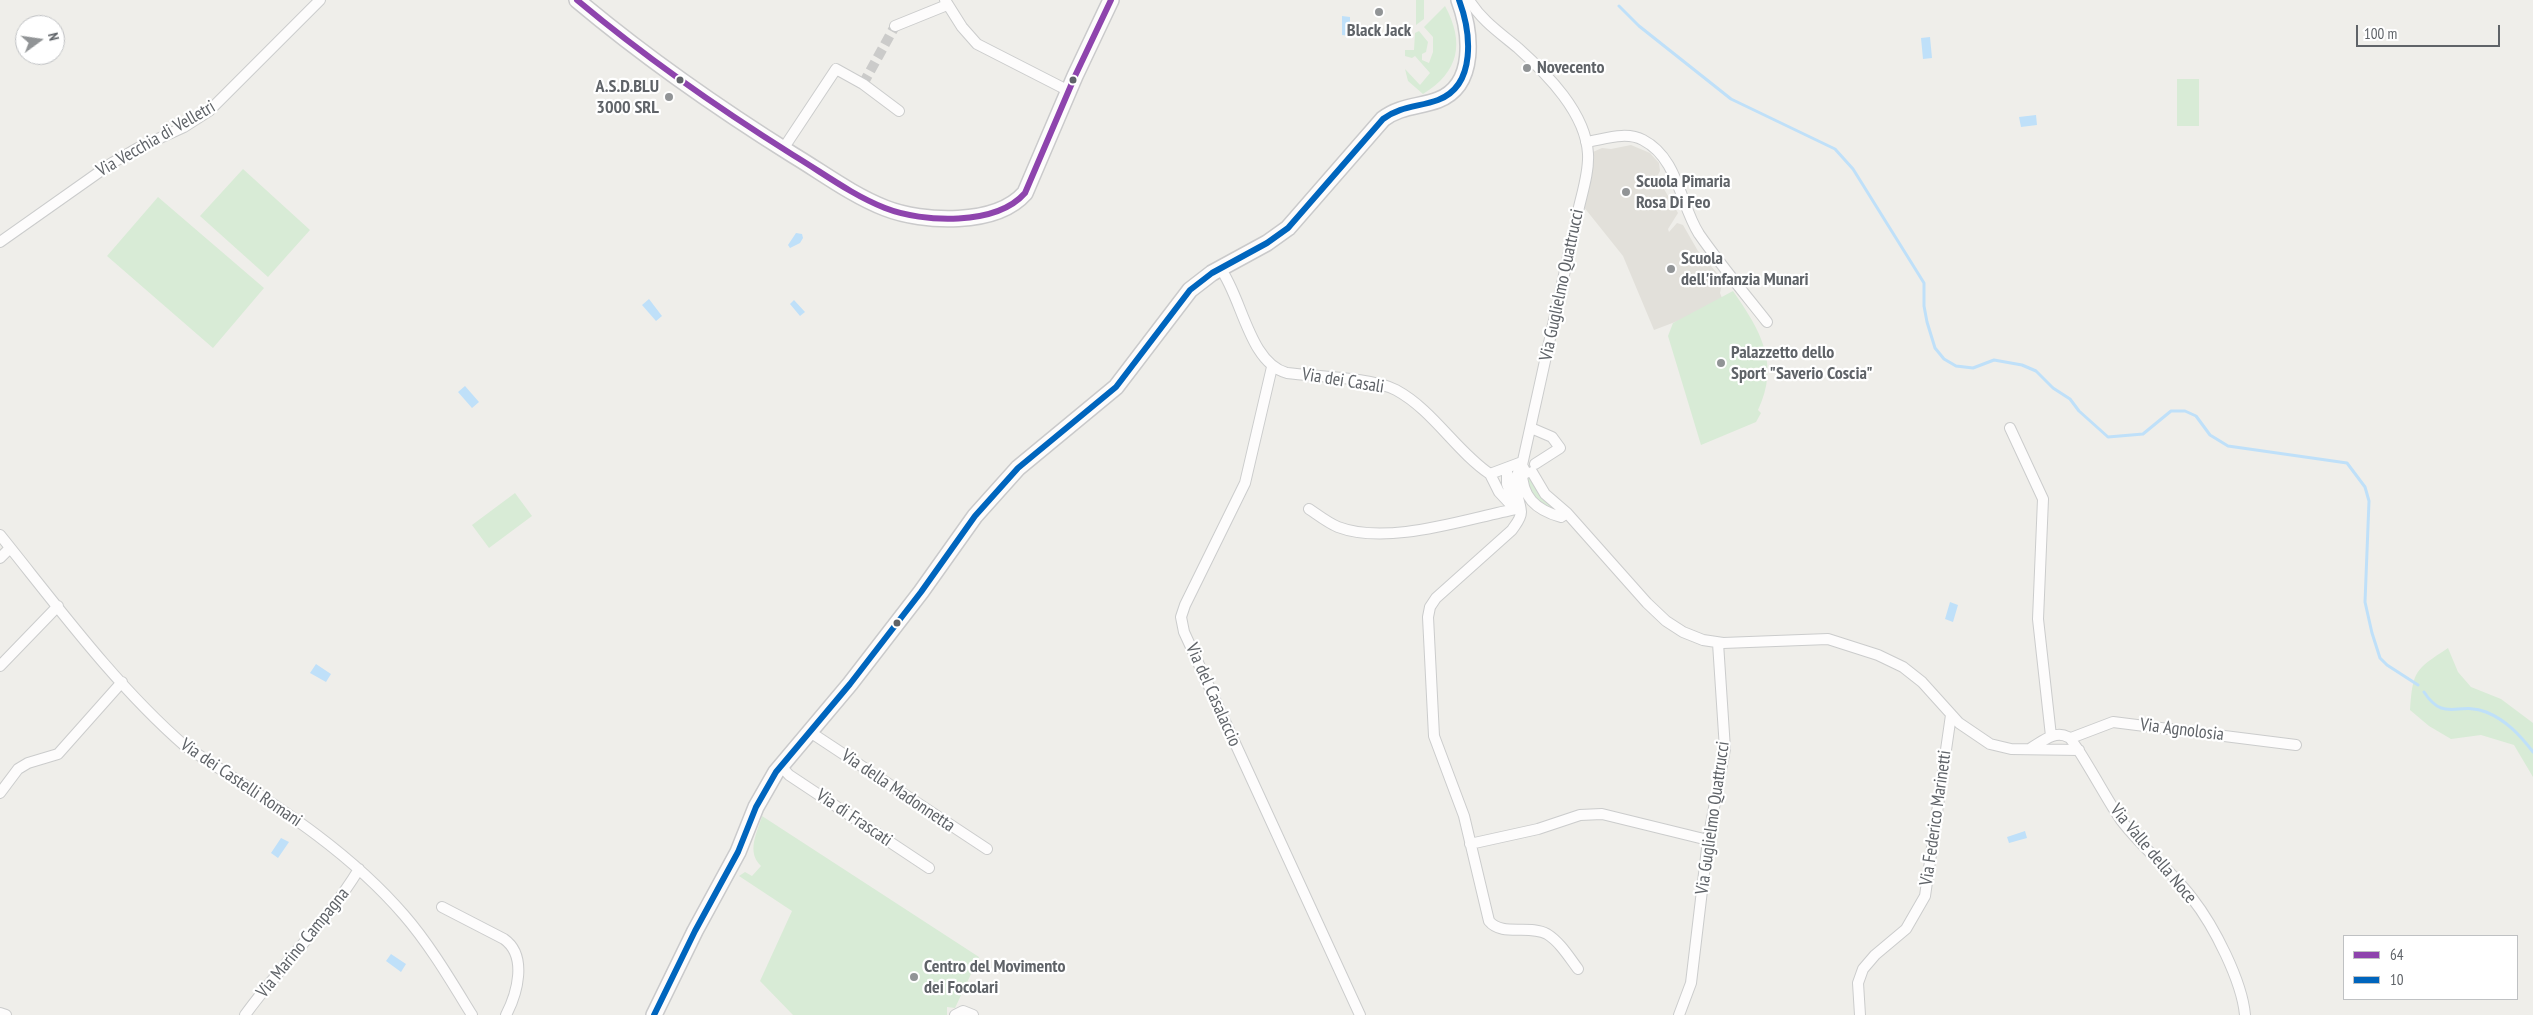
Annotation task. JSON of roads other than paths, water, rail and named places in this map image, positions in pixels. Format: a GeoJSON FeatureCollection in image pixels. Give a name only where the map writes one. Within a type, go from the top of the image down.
{"type":"FeatureCollection","features":[{"type":"Feature","properties":{"kind":"main road"},"geometry":{"type":"LineString","coordinates":[[577,0],[622,37],[742,123],[858,195],[885,208],[919,216],[969,218],[1006,208],[1025,193],[1111,0]]}},
{"type":"Feature","properties":{"kind":"main road"},"geometry":{"type":"LineString","coordinates":[[654,1015],[690,938],[738,852],[759,802],[781,766],[850,684],[993,494],[1029,458],[1111,392],[1134,366],[1181,300],[1194,286],[1220,268],[1267,243],[1288,228],[1383,119],[1403,108],[1439,99],[1454,90],[1464,72],[1468,53],[1466,22],[1458,0]]}},
{"type":"Feature","properties":{"kind":"street","name":"Via Vecchia di Velletri"},"geometry":{"type":"LineString","coordinates":[[0,242],[118,160],[184,127],[209,111],[234,89],[320,0]]}},
{"type":"Feature","properties":{"kind":"street","name":"Via Guglielmo Quattrucci"},"geometry":{"type":"LineString","coordinates":[[1469,0],[1484,20],[1529,59],[1552,83],[1573,113],[1586,142],[1587,168],[1531,428],[1526,466],[1516,475],[1514,486],[1521,512],[1518,513]]}},
{"type":"Feature","properties":{"kind":"street"},"geometry":{"type":"LineString","coordinates":[[895,26],[946,3],[977,44],[1069,91]]}},
{"type":"Feature","properties":{"kind":"street"},"geometry":{"type":"LineString","coordinates":[[783,149],[836,69],[863,84],[899,111]]}},
{"type":"Feature","properties":{"kind":"street"},"geometry":{"type":"LineString","coordinates":[[1586,142],[1629,136],[1652,146],[1670,169],[1698,232],[1767,322]]}},
{"type":"Feature","properties":{"kind":"street"},"geometry":{"type":"LineString","coordinates":[[1220,268],[1232,288],[1260,353],[1272,367]]}},
{"type":"Feature","properties":{"kind":"street","name":"Via dei Casali"},"geometry":{"type":"LineString","coordinates":[[1272,367],[1286,372],[1374,384],[1395,390],[1417,406],[1468,456],[1490,474]]}},
{"type":"Feature","properties":{"kind":"street","name":"Via del Casalaccio"},"geometry":{"type":"LineString","coordinates":[[1272,367],[1245,483],[1184,605],[1182,621],[1192,650],[1360,1015]]}},
{"type":"Feature","properties":{"kind":"street"},"geometry":{"type":"LineString","coordinates":[[1518,513],[1499,492],[1490,474],[1507,468],[1526,466],[1560,448],[1552,437],[1531,428]]}},
{"type":"Feature","properties":{"kind":"street"},"geometry":{"type":"LineString","coordinates":[[2010,428],[2043,499],[2038,618],[2051,736]]}},
{"type":"Feature","properties":{"kind":"street"},"geometry":{"type":"LineString","coordinates":[[1526,466],[1523,481],[1528,496],[1534,505],[1564,515]]}},
{"type":"Feature","properties":{"kind":"street"},"geometry":{"type":"LineString","coordinates":[[1526,466],[1545,494],[1564,515],[1588,536],[1666,621],[1694,637],[1718,643],[1828,639],[1878,655],[1903,667],[1922,682],[1951,715],[1968,730],[1990,744],[2007,748],[2079,750]]}},
{"type":"Feature","properties":{"kind":"street"},"geometry":{"type":"LineString","coordinates":[[1507,468],[1506,484],[1518,513],[1512,530],[1436,598],[1429,612],[1433,731],[1440,756],[1461,808],[1491,923],[1500,929],[1528,929],[1547,934],[1559,945],[1578,969]]}},
{"type":"Feature","properties":{"kind":"street"},"geometry":{"type":"LineString","coordinates":[[1309,508],[1327,522],[1343,529],[1389,535],[1518,513]]}},
{"type":"Feature","properties":{"kind":"street","name":"Via dei Castelli Romani"},"geometry":{"type":"LineString","coordinates":[[0,535],[122,682],[153,716],[185,746],[307,828],[360,869],[408,920],[472,1015]]}},
{"type":"Feature","properties":{"kind":"street"},"geometry":{"type":"LineString","coordinates":[[0,558],[10,548]]}},
{"type":"Feature","properties":{"kind":"street"},"geometry":{"type":"LineString","coordinates":[[0,666],[58,606]]}},
{"type":"Feature","properties":{"kind":"street","name":"Via Guglielmo Quattrucci"},"geometry":{"type":"LineString","coordinates":[[1679,1015],[1691,982],[1708,840],[1726,745],[1718,643]]}},
{"type":"Feature","properties":{"kind":"street"},"geometry":{"type":"LineString","coordinates":[[0,793],[18,769],[28,763],[58,754],[122,682]]}},
{"type":"Feature","properties":{"kind":"street","name":"Via Federico Marinetti"},"geometry":{"type":"LineString","coordinates":[[1860,1015],[1858,988],[1861,972],[1870,960],[1906,929],[1925,896],[1951,715]]}},
{"type":"Feature","properties":{"kind":"street","name":"Via Agnolosia"},"geometry":{"type":"LineString","coordinates":[[2071,738],[2113,722],[2296,745]]}},
{"type":"Feature","properties":{"kind":"street","name":"Via della Madonnetta"},"geometry":{"type":"LineString","coordinates":[[810,732],[986,849]]}},
{"type":"Feature","properties":{"kind":"street"},"geometry":{"type":"LineString","coordinates":[[2031,748],[2060,733],[2071,738]]}},
{"type":"Feature","properties":{"kind":"street","name":"Via Valle della Noce"},"geometry":{"type":"LineString","coordinates":[[2071,738],[2120,820],[2193,899],[2227,958],[2239,987],[2245,1015]]}},
{"type":"Feature","properties":{"kind":"street","name":"Via di Frascati"},"geometry":{"type":"LineString","coordinates":[[781,766],[789,775],[929,868]]}},
{"type":"Feature","properties":{"kind":"street"},"geometry":{"type":"LineString","coordinates":[[1470,844],[1538,829],[1588,814],[1602,814],[1708,840]]}},
{"type":"Feature","properties":{"kind":"street","name":"Via Marino Campagna"},"geometry":{"type":"LineString","coordinates":[[245,1015],[273,978],[332,910],[360,869]]}},
{"type":"Feature","properties":{"kind":"street"},"geometry":{"type":"LineString","coordinates":[[442,908],[504,939],[512,946],[517,961],[517,977],[514,994],[506,1015]]}},
{"type":"Feature","properties":{"kind":"street"},"geometry":{"type":"LineString","coordinates":[[955,1015],[963,1011],[973,1015]]}},
{"type":"Feature","properties":{"kind":"street"},"geometry":{"type":"LineString","coordinates":[[0,1013],[6,1015]]}},
{"type":"Feature","properties":{"kind":"water"},"geometry":{"type":"Polygon","coordinates":[[[1342,16],[1350,17],[1350,36],[1342,35],[1342,16]]]}},
{"type":"Feature","properties":{"kind":"water"},"geometry":{"type":"Polygon","coordinates":[[[1930,37],[1932,58],[1923,59],[1921,38],[1930,37]]]}},
{"type":"Feature","properties":{"kind":"water"},"geometry":{"type":"Polygon","coordinates":[[[2036,115],[2037,125],[2021,127],[2019,117],[2036,115]]]}},
{"type":"Feature","properties":{"kind":"water"},"geometry":{"type":"Polygon","coordinates":[[[796,233],[802,234],[803,238],[800,243],[790,248],[788,245],[796,233]]]}},
{"type":"Feature","properties":{"kind":"water"},"geometry":{"type":"Polygon","coordinates":[[[649,299],[662,316],[656,321],[642,305],[649,299]]]}},
{"type":"Feature","properties":{"kind":"water"},"geometry":{"type":"Polygon","coordinates":[[[794,300],[805,312],[800,316],[790,304],[794,300]]]}},
{"type":"Feature","properties":{"kind":"water"},"geometry":{"type":"Polygon","coordinates":[[[465,386],[479,402],[472,408],[458,392],[465,386]]]}},
{"type":"Feature","properties":{"kind":"water"},"geometry":{"type":"Polygon","coordinates":[[[1950,602],[1958,605],[1953,622],[1945,619],[1950,602]]]}},
{"type":"Feature","properties":{"kind":"water"},"geometry":{"type":"Polygon","coordinates":[[[316,664],[331,674],[326,682],[310,673],[316,664]]]}},
{"type":"Feature","properties":{"kind":"water"},"geometry":{"type":"Polygon","coordinates":[[[2025,831],[2027,838],[2009,843],[2007,837],[2025,831]]]}},
{"type":"Feature","properties":{"kind":"water"},"geometry":{"type":"Polygon","coordinates":[[[281,838],[289,842],[278,858],[271,853],[281,838]]]}},
{"type":"Feature","properties":{"kind":"water"},"geometry":{"type":"Polygon","coordinates":[[[391,954],[406,964],[401,972],[386,961],[391,954]]]}},
{"type":"Feature","properties":{"kind":"waterway"},"geometry":{"type":"LineString","coordinates":[[1619,6],[1639,26],[1731,99],[1835,149],[1853,169],[1924,283],[1924,306],[1927,322],[1935,348],[1944,359],[1956,366],[1973,368],[1994,360],[2022,365],[2036,371],[2053,388],[2070,399],[2079,411],[2108,437],[2143,434],[2171,411],[2185,411],[2196,416],[2210,435],[2228,446],[2347,463],[2365,487],[2369,501],[2365,602],[2372,633],[2380,658],[2387,665],[2418,685]]}},
{"type":"Feature","properties":{"kind":"waterway"},"geometry":{"type":"LineString","coordinates":[[2424,692],[2438,707],[2452,710],[2476,709],[2493,715],[2512,729],[2533,752]]}},
{"type":"Feature","properties":{"kind":"tunnel"},"geometry":{"type":"LineString","coordinates":[[863,84],[895,26]]}},
{"type":"Feature","properties":{"kind":"place","name":"Black Jack"},"geometry":{"type":"Point","coordinates":[1379,12]}},
{"type":"Feature","properties":{"kind":"place","name":"Novecento"},"geometry":{"type":"Point","coordinates":[1527,68]}},
{"type":"Feature","properties":{"kind":"place","name":"A.S.D.BLU 3000 SRL"},"geometry":{"type":"Point","coordinates":[669,97]}},
{"type":"Feature","properties":{"kind":"place","name":"Scuola Pimaria Rosa Di Feo"},"geometry":{"type":"Point","coordinates":[1626,192]}},
{"type":"Feature","properties":{"kind":"place","name":"Scuola dell'infanzia Munari"},"geometry":{"type":"Point","coordinates":[1671,269]}},
{"type":"Feature","properties":{"kind":"place","name":"Palazzetto dello Sport \"Saverio Coscia\""},"geometry":{"type":"Point","coordinates":[1721,363]}},
{"type":"Feature","properties":{"kind":"place","name":"Centro del Movimento dei Focolari"},"geometry":{"type":"Point","coordinates":[914,977]}}]}
